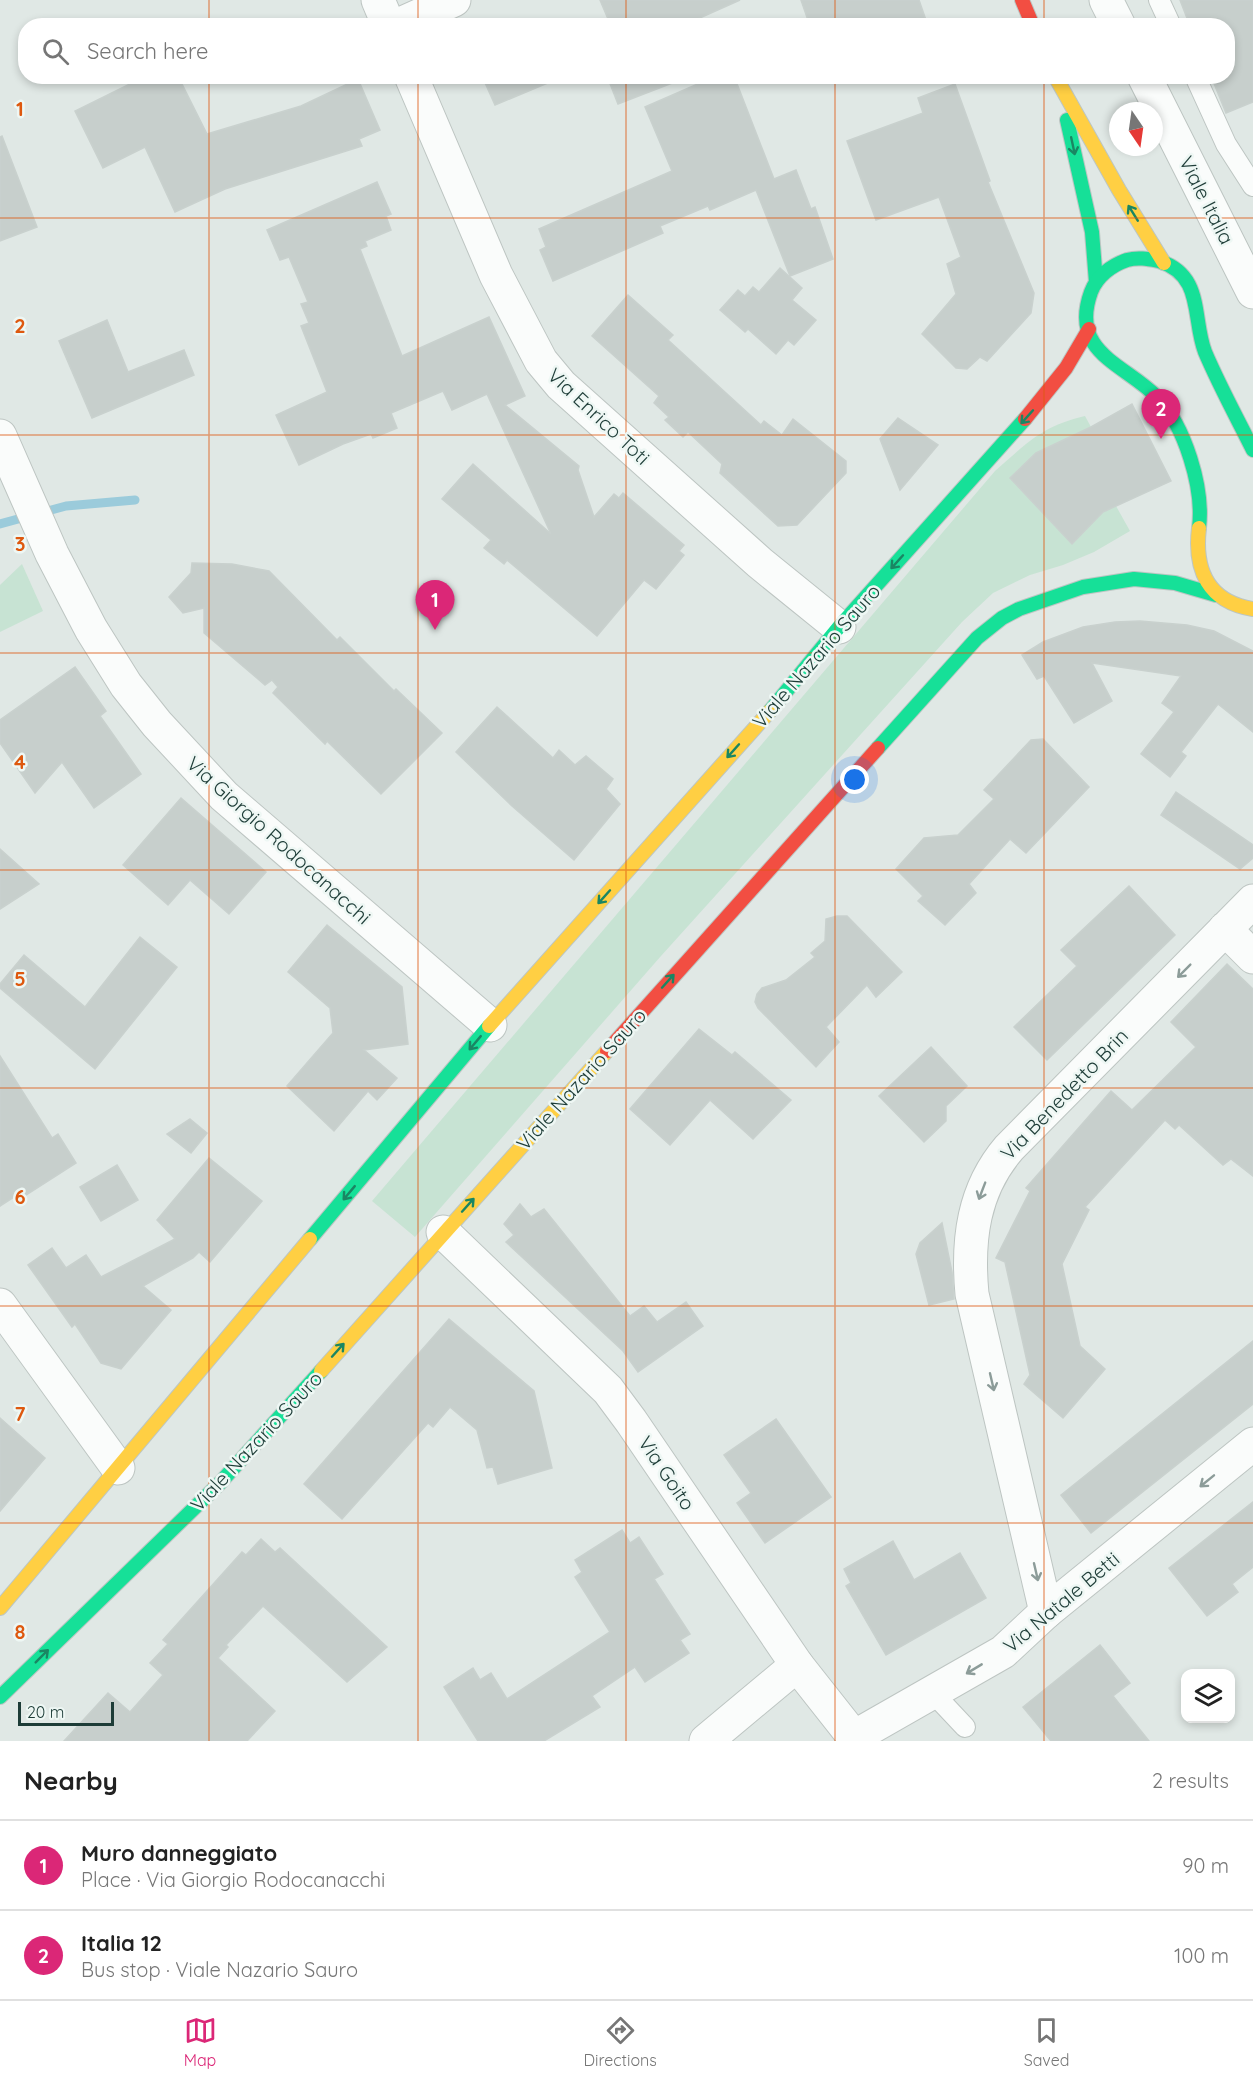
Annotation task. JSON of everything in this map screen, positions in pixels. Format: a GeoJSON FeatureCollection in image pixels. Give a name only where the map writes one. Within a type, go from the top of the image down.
{"type":"FeatureCollection","features":[{"type":"Feature","properties":{"kind":"main road"},"geometry":{"type":"LineString","coordinates":[[1022,0],[1030,18]]}},
{"type":"Feature","properties":{"kind":"main road"},"geometry":{"type":"LineString","coordinates":[[1057,84],[1092,232],[1096,282]]}},
{"type":"Feature","properties":{"kind":"main road"},"geometry":{"type":"LineString","coordinates":[[1058,84],[1164,263]]}},
{"type":"Feature","properties":{"kind":"main road"},"geometry":{"type":"LineString","coordinates":[[1216,596],[1203,575],[1200,565],[1198,543],[1201,502],[1194,472],[1177,430],[1160,399],[1106,359],[1098,350],[1089,329],[1088,301],[1096,282],[1113,265],[1126,259],[1141,258],[1164,263],[1180,273],[1194,295],[1201,337],[1209,360],[1253,450]]}},
{"type":"Feature","properties":{"kind":"main road","name":"Viale Nazario Sauro"},"geometry":{"type":"LineString","coordinates":[[0,1608],[490,1025],[765,716],[839,627],[1039,404],[1064,372],[1089,329]]}},
{"type":"Feature","properties":{"kind":"main road","name":"Viale Nazario Sauro"},"geometry":{"type":"LineString","coordinates":[[0,1697],[220,1483],[969,646],[994,623],[1019,609],[1050,598],[1120,581],[1148,579],[1188,585],[1235,605],[1253,609]]}},
{"type":"Feature","properties":{"kind":"street"},"geometry":{"type":"LineString","coordinates":[[378,0],[386,18]]}},
{"type":"Feature","properties":{"kind":"street"},"geometry":{"type":"LineString","coordinates":[[414,18],[454,0]]}},
{"type":"Feature","properties":{"kind":"street"},"geometry":{"type":"LineString","coordinates":[[1106,0],[1115,18]]}},
{"type":"Feature","properties":{"kind":"street","name":"Via Enrico Toti"},"geometry":{"type":"LineString","coordinates":[[414,84],[496,275],[541,361],[561,385],[760,562],[839,627]]}},
{"type":"Feature","properties":{"kind":"street","name":"Viale Italia"},"geometry":{"type":"LineString","coordinates":[[1148,84],[1253,292]]}},
{"type":"Feature","properties":{"kind":"street","name":"Via Giorgio Rodocanacchi"},"geometry":{"type":"LineString","coordinates":[[9,461],[52,554],[91,629],[126,685],[157,724],[224,796],[490,1025]]}},
{"type":"Feature","properties":{"kind":"street","name":"Via Benedetto Brin"},"geometry":{"type":"LineString","coordinates":[[1046,1612],[972,1294],[969,1262],[971,1230],[976,1208],[991,1173],[1009,1148],[1253,901]]}},
{"type":"Feature","properties":{"kind":"street"},"geometry":{"type":"LineString","coordinates":[[1225,930],[1253,957]]}},
{"type":"Feature","properties":{"kind":"street","name":"Via Goito"},"geometry":{"type":"LineString","coordinates":[[444,1232],[609,1390],[797,1665],[856,1739]]}},
{"type":"Feature","properties":{"kind":"street"},"geometry":{"type":"LineString","coordinates":[[0,1305],[118,1468]]}},
{"type":"Feature","properties":{"kind":"street","name":"Via Natale Betti"},"geometry":{"type":"LineString","coordinates":[[856,1739],[1003,1652],[1046,1612],[1253,1444]]}},
{"type":"Feature","properties":{"kind":"street"},"geometry":{"type":"LineString","coordinates":[[706,1741],[797,1665]]}},
{"type":"Feature","properties":{"kind":"lane"},"geometry":{"type":"LineString","coordinates":[[1159,0],[1167,18]]}},
{"type":"Feature","properties":{"kind":"lane"},"geometry":{"type":"LineString","coordinates":[[1199,84],[1226,144],[1250,175]]}},
{"type":"Feature","properties":{"kind":"lane"},"geometry":{"type":"LineString","coordinates":[[933,1693],[965,1727]]}},
{"type":"Feature","properties":{"kind":"green space"},"geometry":{"type":"Polygon","coordinates":[[[1085,416],[1091,427],[1036,453],[1103,512],[1116,506],[1130,531],[1094,552],[1030,575],[993,593],[962,622],[661,956],[415,1237],[372,1201],[995,471],[1046,430],[1085,416]]]}},
{"type":"Feature","properties":{"kind":"green space"},"geometry":{"type":"Polygon","coordinates":[[[22,564],[43,611],[0,632],[0,585],[22,564]]]}},
{"type":"Feature","properties":{"kind":"building"},"geometry":{"type":"Polygon","coordinates":[[[600,0],[740,0],[700,18],[608,18],[600,0]]]}},
{"type":"Feature","properties":{"kind":"building"},"geometry":{"type":"Polygon","coordinates":[[[801,0],[919,0],[925,18],[807,18],[801,0]]]}},
{"type":"Feature","properties":{"kind":"building"},"geometry":{"type":"Polygon","coordinates":[[[1180,0],[1253,0],[1253,102],[1226,113],[1214,84],[1235,84],[1235,18],[1187,18],[1180,0]]]}},
{"type":"Feature","properties":{"kind":"building"},"geometry":{"type":"Polygon","coordinates":[[[130,84],[182,84],[207,134],[301,106],[347,84],[360,84],[380,130],[359,139],[362,146],[225,189],[175,212],[145,147],[103,168],[75,111],[130,84]]]}},
{"type":"Feature","properties":{"kind":"building"},"geometry":{"type":"Polygon","coordinates":[[[486,84],[545,84],[495,105],[486,84]]]}},
{"type":"Feature","properties":{"kind":"building"},"geometry":{"type":"Polygon","coordinates":[[[610,84],[670,84],[618,104],[610,84]]]}},
{"type":"Feature","properties":{"kind":"building"},"geometry":{"type":"Polygon","coordinates":[[[698,84],[737,84],[774,179],[796,170],[811,209],[815,207],[833,259],[790,276],[756,190],[710,210],[708,206],[660,226],[663,233],[553,281],[540,250],[546,247],[539,229],[672,171],[645,107],[698,84]]]}},
{"type":"Feature","properties":{"kind":"building"},"geometry":{"type":"Polygon","coordinates":[[[955,84],[990,181],[988,182],[1034,293],[1031,313],[987,361],[980,357],[967,369],[956,368],[922,334],[956,294],[947,264],[961,257],[939,197],[876,220],[847,141],[923,113],[918,98],[955,84]]]}},
{"type":"Feature","properties":{"kind":"building"},"geometry":{"type":"Polygon","coordinates":[[[2,136],[37,227],[0,241],[0,137],[2,136]]]}},
{"type":"Feature","properties":{"kind":"building"},"geometry":{"type":"Polygon","coordinates":[[[377,182],[391,214],[386,216],[391,230],[365,241],[367,246],[360,249],[402,356],[489,317],[525,396],[505,405],[579,466],[578,470],[594,517],[614,494],[619,498],[623,493],[684,545],[679,551],[684,555],[656,589],[644,580],[597,636],[507,560],[504,564],[484,548],[491,540],[442,499],[473,464],[551,534],[487,394],[452,410],[443,391],[391,413],[397,428],[373,438],[371,434],[343,444],[299,465],[276,415],[327,392],[301,326],[309,323],[301,304],[308,302],[289,257],[280,260],[267,230],[377,182]]]}},
{"type":"Feature","properties":{"kind":"building"},"geometry":{"type":"Polygon","coordinates":[[[780,268],[802,288],[792,300],[816,320],[794,345],[788,340],[776,354],[748,329],[745,332],[720,310],[738,290],[745,296],[753,287],[759,292],[780,268]]]}},
{"type":"Feature","properties":{"kind":"building"},"geometry":{"type":"Polygon","coordinates":[[[628,295],[673,335],[668,340],[761,425],[764,421],[782,435],[793,419],[846,461],[846,473],[797,525],[778,526],[720,473],[722,464],[688,432],[683,437],[665,420],[669,417],[654,403],[659,396],[592,336],[628,295]]]}},
{"type":"Feature","properties":{"kind":"building"},"geometry":{"type":"Polygon","coordinates":[[[107,320],[128,372],[184,350],[194,375],[92,418],[59,341],[107,320]]]}},
{"type":"Feature","properties":{"kind":"building"},"geometry":{"type":"Polygon","coordinates":[[[1132,404],[1171,481],[1103,512],[1072,544],[1010,478],[1036,453],[1091,427],[1132,404]]]}},
{"type":"Feature","properties":{"kind":"building"},"geometry":{"type":"Polygon","coordinates":[[[898,418],[938,445],[900,490],[880,439],[898,418]]]}},
{"type":"Feature","properties":{"kind":"building"},"geometry":{"type":"Polygon","coordinates":[[[192,563],[232,564],[269,571],[337,640],[340,637],[394,691],[396,689],[442,733],[381,794],[327,741],[325,744],[273,693],[278,687],[272,680],[265,685],[204,633],[204,608],[183,613],[169,597],[191,573],[192,563]]]}},
{"type":"Feature","properties":{"kind":"building"},"geometry":{"type":"Polygon","coordinates":[[[1140,621],[1187,625],[1214,631],[1253,651],[1253,732],[1218,704],[1181,752],[1186,756],[1170,777],[1141,754],[1174,712],[1162,703],[1181,676],[1092,663],[1112,701],[1074,723],[1044,676],[1037,679],[1022,655],[1043,642],[1083,627],[1140,621]]]}},
{"type":"Feature","properties":{"kind":"building"},"geometry":{"type":"Polygon","coordinates":[[[75,667],[106,711],[100,716],[141,774],[94,808],[62,762],[35,793],[0,743],[0,720],[75,667]]]}},
{"type":"Feature","properties":{"kind":"building"},"geometry":{"type":"Polygon","coordinates":[[[497,707],[553,758],[559,750],[575,765],[586,756],[613,779],[606,789],[620,804],[574,860],[512,806],[456,752],[497,707]]]}},
{"type":"Feature","properties":{"kind":"building"},"geometry":{"type":"Polygon","coordinates":[[[1043,739],[1089,787],[1026,853],[1010,839],[969,884],[976,893],[945,925],[918,901],[923,896],[896,869],[924,838],[958,835],[994,799],[984,790],[1031,740],[1043,739]]]}},
{"type":"Feature","properties":{"kind":"building"},"geometry":{"type":"Polygon","coordinates":[[[1176,792],[1253,845],[1253,858],[1240,869],[1161,815],[1176,792]]]}},
{"type":"Feature","properties":{"kind":"building"},"geometry":{"type":"Polygon","coordinates":[[[181,798],[266,872],[229,914],[190,880],[168,905],[123,865],[181,798]]]}},
{"type":"Feature","properties":{"kind":"building"},"geometry":{"type":"Polygon","coordinates":[[[0,849],[39,884],[0,909],[0,849]]]}},
{"type":"Feature","properties":{"kind":"building"},"geometry":{"type":"Polygon","coordinates":[[[1129,886],[1175,935],[1047,1060],[1014,1027],[1077,966],[1061,950],[1129,886]]]}},
{"type":"Feature","properties":{"kind":"building"},"geometry":{"type":"Polygon","coordinates":[[[847,916],[902,972],[876,997],[867,985],[826,1027],[839,1042],[816,1067],[758,1008],[755,1002],[762,988],[786,980],[815,957],[811,953],[825,941],[826,919],[847,916]]]}},
{"type":"Feature","properties":{"kind":"building"},"geometry":{"type":"Polygon","coordinates":[[[327,925],[402,987],[408,1044],[364,1050],[397,1078],[377,1100],[368,1091],[334,1131],[287,1086],[333,1033],[330,1008],[288,972],[327,925]]]}},
{"type":"Feature","properties":{"kind":"building"},"geometry":{"type":"Polygon","coordinates":[[[140,937],[177,967],[95,1069],[0,988],[0,984],[24,955],[85,1007],[140,937]]]}},
{"type":"Feature","properties":{"kind":"building"},"geometry":{"type":"Polygon","coordinates":[[[1227,964],[1253,989],[1253,1176],[1231,1159],[1223,1165],[1179,1125],[1175,1129],[1165,1120],[1085,1207],[1089,1210],[1062,1264],[1080,1346],[1105,1369],[1063,1418],[1024,1384],[1030,1375],[1005,1262],[996,1258],[1030,1191],[1026,1188],[1111,1091],[1132,1110],[1196,1047],[1171,1022],[1227,964]]]}},
{"type":"Feature","properties":{"kind":"building"},"geometry":{"type":"Polygon","coordinates":[[[699,1029],[732,1055],[735,1052],[791,1100],[753,1139],[710,1100],[670,1145],[630,1109],[699,1029]]]}},
{"type":"Feature","properties":{"kind":"building"},"geometry":{"type":"Polygon","coordinates":[[[931,1047],[967,1086],[946,1106],[946,1121],[924,1142],[879,1096],[931,1047]]]}},
{"type":"Feature","properties":{"kind":"building"},"geometry":{"type":"Polygon","coordinates":[[[0,1056],[52,1138],[58,1134],[76,1163],[23,1197],[20,1193],[0,1206],[0,1056]]]}},
{"type":"Feature","properties":{"kind":"building"},"geometry":{"type":"Polygon","coordinates":[[[190,1119],[207,1133],[191,1153],[167,1134],[190,1119]]]}},
{"type":"Feature","properties":{"kind":"building"},"geometry":{"type":"Polygon","coordinates":[[[209,1158],[262,1201],[210,1262],[199,1252],[193,1258],[143,1286],[171,1310],[121,1369],[101,1363],[75,1324],[72,1327],[28,1265],[52,1248],[66,1268],[86,1255],[101,1277],[175,1239],[157,1220],[209,1158]]]}},
{"type":"Feature","properties":{"kind":"building"},"geometry":{"type":"Polygon","coordinates":[[[117,1165],[138,1200],[101,1221],[80,1187],[117,1165]]]}},
{"type":"Feature","properties":{"kind":"building"},"geometry":{"type":"Polygon","coordinates":[[[520,1204],[531,1217],[544,1209],[630,1316],[644,1306],[657,1322],[686,1302],[703,1326],[638,1372],[623,1351],[506,1242],[514,1235],[504,1224],[520,1204]]]}},
{"type":"Feature","properties":{"kind":"building"},"geometry":{"type":"Polygon","coordinates":[[[942,1223],[952,1272],[954,1299],[929,1305],[916,1254],[920,1243],[942,1223]]]}},
{"type":"Feature","properties":{"kind":"building"},"geometry":{"type":"Polygon","coordinates":[[[449,1319],[534,1391],[552,1468],[498,1484],[493,1467],[487,1468],[477,1430],[450,1407],[433,1427],[428,1423],[342,1519],[304,1484],[449,1319]]]}},
{"type":"Feature","properties":{"kind":"building"},"geometry":{"type":"Polygon","coordinates":[[[1253,1341],[1253,1404],[1091,1533],[1061,1495],[1253,1341]]]}},
{"type":"Feature","properties":{"kind":"building"},"geometry":{"type":"Polygon","coordinates":[[[0,1418],[45,1458],[0,1511],[0,1418]]]}},
{"type":"Feature","properties":{"kind":"building"},"geometry":{"type":"Polygon","coordinates":[[[776,1419],[831,1497],[765,1543],[737,1503],[751,1493],[724,1455],[776,1419]]]}},
{"type":"Feature","properties":{"kind":"building"},"geometry":{"type":"Polygon","coordinates":[[[1253,1502],[1253,1567],[1232,1584],[1238,1592],[1207,1616],[1169,1568],[1253,1502]]]}},
{"type":"Feature","properties":{"kind":"building"},"geometry":{"type":"Polygon","coordinates":[[[622,1530],[630,1543],[639,1537],[663,1574],[654,1579],[690,1634],[680,1640],[689,1653],[645,1682],[635,1667],[592,1696],[600,1707],[544,1741],[478,1741],[444,1687],[473,1668],[480,1680],[491,1673],[507,1699],[610,1632],[575,1577],[582,1572],[575,1560],[622,1530]]]}},
{"type":"Feature","properties":{"kind":"building"},"geometry":{"type":"Polygon","coordinates":[[[261,1539],[275,1552],[280,1548],[387,1647],[347,1682],[263,1606],[226,1645],[228,1647],[218,1658],[275,1711],[247,1741],[64,1741],[108,1693],[130,1712],[163,1675],[150,1663],[168,1644],[163,1640],[242,1552],[246,1555],[261,1539]]]}},
{"type":"Feature","properties":{"kind":"building"},"geometry":{"type":"Polygon","coordinates":[[[893,1541],[914,1580],[960,1553],[986,1598],[886,1655],[846,1586],[851,1583],[844,1569],[893,1541]]]}},
{"type":"Feature","properties":{"kind":"building"},"geometry":{"type":"Polygon","coordinates":[[[1100,1645],[1130,1683],[1113,1696],[1149,1741],[1051,1741],[1023,1707],[1100,1645]]]}},
{"type":"Feature","properties":{"kind":"waterway"},"geometry":{"type":"LineString","coordinates":[[0,524],[66,506],[135,500]]}},
{"type":"Feature","properties":{"kind":"traffic: fast"},"geometry":{"type":"LineString","coordinates":[[1067,120],[1092,232],[1096,282]]}},
{"type":"Feature","properties":{"kind":"traffic: fast"},"geometry":{"type":"LineString","coordinates":[[1199,528],[1200,512],[1195,477],[1176,424],[1157,397],[1104,355],[1094,343],[1088,330],[1086,313],[1091,292],[1106,272],[1127,260],[1143,259],[1159,261],[1183,276],[1194,299],[1205,352],[1253,450]]}},
{"type":"Feature","properties":{"kind":"traffic: fast"},"geometry":{"type":"LineString","coordinates":[[770,711],[839,627],[1025,419]]}},
{"type":"Feature","properties":{"kind":"traffic: fast"},"geometry":{"type":"LineString","coordinates":[[878,748],[977,638],[1002,618],[1019,609],[1083,587],[1134,579],[1175,583],[1216,595]]}},
{"type":"Feature","properties":{"kind":"traffic: fast"},"geometry":{"type":"LineString","coordinates":[[310,1239],[489,1026]]}},
{"type":"Feature","properties":{"kind":"traffic: fast"},"geometry":{"type":"LineString","coordinates":[[0,1697],[220,1483],[321,1371]]}},
{"type":"Feature","properties":{"kind":"traffic: slow"},"geometry":{"type":"LineString","coordinates":[[1059,84],[1119,190],[1164,263]]}},
{"type":"Feature","properties":{"kind":"traffic: slow"},"geometry":{"type":"LineString","coordinates":[[1199,528],[1199,557],[1207,582],[1225,599],[1253,609]]}},
{"type":"Feature","properties":{"kind":"traffic: slow"},"geometry":{"type":"LineString","coordinates":[[489,1026],[770,711]]}},
{"type":"Feature","properties":{"kind":"traffic: slow"},"geometry":{"type":"LineString","coordinates":[[321,1371],[607,1051]]}},
{"type":"Feature","properties":{"kind":"traffic: slow"},"geometry":{"type":"LineString","coordinates":[[0,1608],[310,1239]]}},
{"type":"Feature","properties":{"kind":"traffic: jam"},"geometry":{"type":"LineString","coordinates":[[1022,0],[1030,18]]}},
{"type":"Feature","properties":{"kind":"traffic: jam"},"geometry":{"type":"LineString","coordinates":[[1025,419],[1066,368],[1089,329]]}},
{"type":"Feature","properties":{"kind":"traffic: jam"},"geometry":{"type":"LineString","coordinates":[[607,1051],[878,748]]}},
{"type":"Feature","properties":{"kind":"place","name":"Italia 12"},"geometry":{"type":"Point","coordinates":[1161,439]}},
{"type":"Feature","properties":{"kind":"place","name":"Muro danneggiato"},"geometry":{"type":"Point","coordinates":[435,630]}}]}
